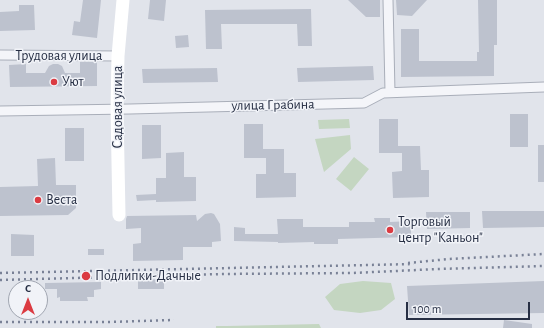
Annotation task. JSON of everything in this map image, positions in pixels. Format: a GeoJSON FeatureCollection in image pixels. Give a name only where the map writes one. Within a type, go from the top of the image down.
{"type":"FeatureCollection","features":[{"type":"Feature","properties":{"kind":"street","name":"Садовая улица"},"geometry":{"type":"LineString","coordinates":[[119,215],[117,109],[118,56],[123,0]]}},
{"type":"Feature","properties":{"kind":"street"},"geometry":{"type":"LineString","coordinates":[[388,0],[390,92]]}},
{"type":"Feature","properties":{"kind":"street","name":"Трудовая улица"},"geometry":{"type":"LineString","coordinates":[[0,55],[118,56]]}},
{"type":"Feature","properties":{"kind":"street","name":"улица Грабина"},"geometry":{"type":"LineString","coordinates":[[0,111],[364,103],[383,93],[390,92],[544,87]]}},
{"type":"Feature","properties":{"kind":"green space"},"geometry":{"type":"Polygon","coordinates":[[[349,119],[350,128],[319,129],[318,120],[349,119]]]}},
{"type":"Feature","properties":{"kind":"green space"},"geometry":{"type":"Polygon","coordinates":[[[350,135],[351,149],[324,172],[315,139],[350,135]]]}},
{"type":"Feature","properties":{"kind":"green space"},"geometry":{"type":"Polygon","coordinates":[[[354,157],[369,169],[351,191],[336,179],[354,157]]]}},
{"type":"Feature","properties":{"kind":"green space"},"geometry":{"type":"Polygon","coordinates":[[[363,281],[391,283],[395,299],[381,310],[360,313],[334,310],[325,297],[340,284],[363,281]]]}},
{"type":"Feature","properties":{"kind":"green space"},"geometry":{"type":"Polygon","coordinates":[[[319,324],[321,328],[216,328],[216,326],[319,324]]]}},
{"type":"Feature","properties":{"kind":"building"},"geometry":{"type":"Polygon","coordinates":[[[83,0],[101,0],[97,38],[72,35],[74,21],[80,22],[83,0]]]}},
{"type":"Feature","properties":{"kind":"building"},"geometry":{"type":"Polygon","coordinates":[[[150,0],[166,0],[164,21],[148,19],[150,0]]]}},
{"type":"Feature","properties":{"kind":"building"},"geometry":{"type":"Polygon","coordinates":[[[348,0],[380,0],[380,17],[366,17],[348,0]]]}},
{"type":"Feature","properties":{"kind":"building"},"geometry":{"type":"Polygon","coordinates":[[[396,0],[427,0],[412,16],[397,15],[396,0]]]}},
{"type":"Feature","properties":{"kind":"building"},"geometry":{"type":"Polygon","coordinates":[[[478,0],[497,0],[497,45],[494,45],[494,76],[401,77],[401,29],[419,29],[419,61],[477,61],[477,52],[479,52],[478,0]]]}},
{"type":"Feature","properties":{"kind":"building"},"geometry":{"type":"Polygon","coordinates":[[[19,5],[34,5],[35,30],[0,31],[0,12],[19,11],[19,5]]]}},
{"type":"Feature","properties":{"kind":"building"},"geometry":{"type":"Polygon","coordinates":[[[311,9],[312,46],[298,46],[297,24],[221,24],[222,49],[206,49],[205,10],[311,9]]]}},
{"type":"Feature","properties":{"kind":"building"},"geometry":{"type":"Polygon","coordinates":[[[188,35],[189,47],[176,48],[175,36],[188,35]]]}},
{"type":"Feature","properties":{"kind":"building"},"geometry":{"type":"Polygon","coordinates":[[[80,62],[97,62],[97,86],[10,87],[9,65],[26,64],[26,73],[45,73],[49,66],[58,64],[62,66],[65,73],[80,73],[80,62]]]}},
{"type":"Feature","properties":{"kind":"building"},"geometry":{"type":"Polygon","coordinates":[[[373,66],[374,80],[298,82],[297,68],[373,66]]]}},
{"type":"Feature","properties":{"kind":"building"},"geometry":{"type":"Polygon","coordinates":[[[217,68],[218,82],[143,83],[142,69],[217,68]]]}},
{"type":"Feature","properties":{"kind":"building"},"geometry":{"type":"Polygon","coordinates":[[[510,114],[528,114],[528,147],[510,147],[510,114]]]}},
{"type":"Feature","properties":{"kind":"building"},"geometry":{"type":"Polygon","coordinates":[[[379,119],[398,119],[398,146],[420,146],[421,170],[429,170],[429,197],[393,198],[392,172],[402,171],[402,153],[379,153],[379,119]]]}},
{"type":"Feature","properties":{"kind":"building"},"geometry":{"type":"Polygon","coordinates":[[[244,124],[263,124],[263,149],[284,149],[284,173],[296,173],[296,197],[256,198],[256,174],[266,174],[266,158],[244,158],[244,124]]]}},
{"type":"Feature","properties":{"kind":"building"},"geometry":{"type":"Polygon","coordinates":[[[142,125],[161,125],[161,158],[142,159],[142,125]]]}},
{"type":"Feature","properties":{"kind":"building"},"geometry":{"type":"Polygon","coordinates":[[[65,128],[84,128],[84,161],[65,161],[65,128]]]}},
{"type":"Feature","properties":{"kind":"building"},"geometry":{"type":"Polygon","coordinates":[[[538,145],[544,145],[544,182],[538,182],[538,145]]]}},
{"type":"Feature","properties":{"kind":"building"},"geometry":{"type":"Polygon","coordinates":[[[184,152],[184,177],[196,177],[196,201],[137,201],[136,195],[156,194],[156,178],[166,178],[166,153],[184,152]]]}},
{"type":"Feature","properties":{"kind":"building","name":"Веста"},"geometry":{"type":"Polygon","coordinates":[[[55,158],[56,185],[76,185],[76,208],[68,215],[0,216],[0,187],[38,186],[37,159],[55,158]]]}},
{"type":"Feature","properties":{"kind":"building"},"geometry":{"type":"Polygon","coordinates":[[[482,211],[544,211],[544,227],[483,228],[482,211]]]}},
{"type":"Feature","properties":{"kind":"building"},"geometry":{"type":"Polygon","coordinates":[[[426,212],[470,212],[470,228],[427,229],[426,212]]]}},
{"type":"Feature","properties":{"kind":"building"},"geometry":{"type":"Polygon","coordinates":[[[205,214],[214,214],[220,224],[221,241],[212,242],[212,247],[183,247],[183,260],[133,261],[133,244],[141,243],[141,228],[126,229],[127,216],[196,215],[197,221],[205,214]]]}},
{"type":"Feature","properties":{"kind":"building"},"geometry":{"type":"Polygon","coordinates":[[[374,218],[390,218],[390,222],[411,221],[411,237],[338,239],[338,244],[314,244],[314,242],[278,243],[234,241],[234,227],[245,228],[245,234],[278,234],[277,219],[303,219],[303,227],[349,227],[349,222],[375,222],[374,218]]]}},
{"type":"Feature","properties":{"kind":"building"},"geometry":{"type":"Polygon","coordinates":[[[11,234],[34,235],[34,256],[11,256],[11,234]]]}},
{"type":"Feature","properties":{"kind":"building"},"geometry":{"type":"Polygon","coordinates":[[[88,249],[104,249],[104,255],[88,255],[88,249]]]}},
{"type":"Feature","properties":{"kind":"building"},"geometry":{"type":"Polygon","coordinates":[[[164,279],[164,289],[138,289],[138,280],[164,279]]]}},
{"type":"Feature","properties":{"kind":"building"},"geometry":{"type":"Polygon","coordinates":[[[544,281],[544,313],[409,315],[407,286],[544,281]]]}},
{"type":"Feature","properties":{"kind":"building","name":"Подлипки-Дачные"},"geometry":{"type":"Polygon","coordinates":[[[101,282],[101,289],[94,290],[94,297],[87,297],[88,301],[60,301],[60,297],[57,298],[57,289],[48,289],[48,283],[101,282]]]}},
{"type":"Feature","properties":{"kind":"building"},"geometry":{"type":"Polygon","coordinates":[[[504,320],[532,324],[532,328],[503,328],[504,320]]]}},
{"type":"Feature","properties":{"kind":"railway"},"geometry":{"type":"LineString","coordinates":[[408,263],[449,259],[544,254]]}},
{"type":"Feature","properties":{"kind":"railway"},"geometry":{"type":"LineString","coordinates":[[0,273],[414,264]]}},
{"type":"Feature","properties":{"kind":"railway"},"geometry":{"type":"LineString","coordinates":[[0,280],[223,274],[353,273],[544,266]]}},
{"type":"Feature","properties":{"kind":"railway"},"geometry":{"type":"LineString","coordinates":[[0,322],[108,322],[174,320]]}},
{"type":"Feature","properties":{"kind":"place","name":"Уют"},"geometry":{"type":"Point","coordinates":[54,82]}},
{"type":"Feature","properties":{"kind":"place","name":"Веста"},"geometry":{"type":"Point","coordinates":[38,200]}},
{"type":"Feature","properties":{"kind":"place","name":"Торговый центр \"Каньон\""},"geometry":{"type":"Point","coordinates":[390,230]}},
{"type":"Feature","properties":{"kind":"place","name":"Подлипки-Дачные"},"geometry":{"type":"Point","coordinates":[86,276]}}]}
